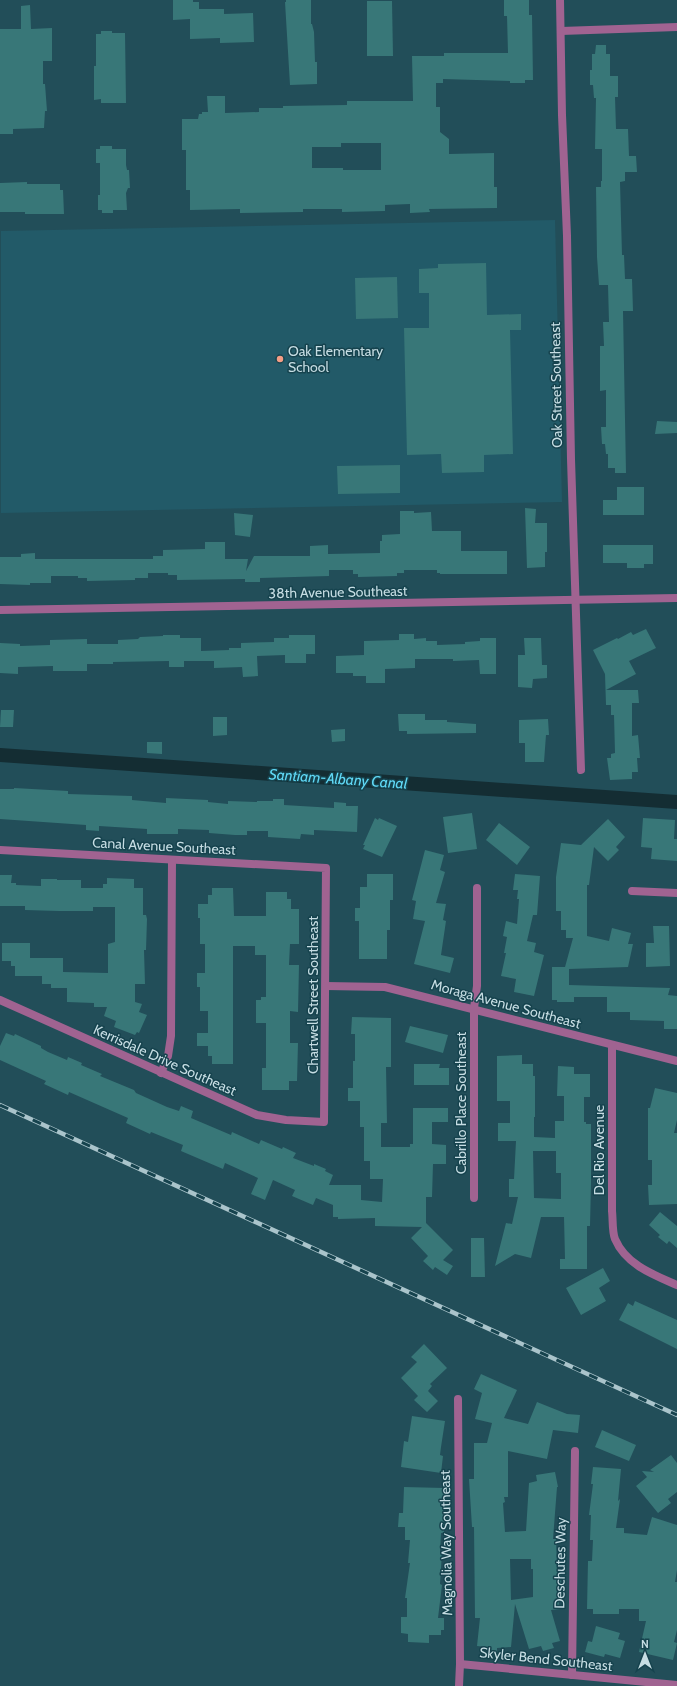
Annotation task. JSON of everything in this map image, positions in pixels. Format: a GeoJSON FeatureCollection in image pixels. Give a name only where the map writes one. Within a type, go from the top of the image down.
{"type":"FeatureCollection","features":[{"type":"Feature","properties":{"kind":"street","name":"Oak Street Southeast"},"geometry":{"type":"LineString","coordinates":[[560,0],[571,459],[577,601],[581,770]]}},
{"type":"Feature","properties":{"kind":"street"},"geometry":{"type":"LineString","coordinates":[[561,31],[677,28]]}},
{"type":"Feature","properties":{"kind":"street","name":"38th Avenue Southeast"},"geometry":{"type":"LineString","coordinates":[[0,610],[577,601],[677,598]]}},
{"type":"Feature","properties":{"kind":"street","name":"Canal Avenue Southeast"},"geometry":{"type":"LineString","coordinates":[[0,850],[326,868]]}},
{"type":"Feature","properties":{"kind":"street"},"geometry":{"type":"LineString","coordinates":[[160,1073],[168,1056],[170,1036],[172,860]]}},
{"type":"Feature","properties":{"kind":"street","name":"Chartwell Street Southeast"},"geometry":{"type":"LineString","coordinates":[[324,1122],[326,868]]}},
{"type":"Feature","properties":{"kind":"street","name":"Cabrillo Place Southeast"},"geometry":{"type":"LineString","coordinates":[[474,1198],[474,1008],[477,986],[477,888]]}},
{"type":"Feature","properties":{"kind":"street"},"geometry":{"type":"LineString","coordinates":[[632,891],[677,892]]}},
{"type":"Feature","properties":{"kind":"street","name":"Moraga Avenue Southeast"},"geometry":{"type":"LineString","coordinates":[[326,986],[385,987],[474,1008],[677,1061]]}},
{"type":"Feature","properties":{"kind":"street","name":"Kerrisdale Drive Southeast"},"geometry":{"type":"LineString","coordinates":[[0,1000],[160,1073],[257,1115],[286,1120],[324,1122]]}},
{"type":"Feature","properties":{"kind":"street","name":"Del Rio Avenue"},"geometry":{"type":"LineString","coordinates":[[612,1045],[612,1211],[615,1238],[624,1252],[637,1266],[677,1285]]}},
{"type":"Feature","properties":{"kind":"street","name":"Magnolia Way Southeast"},"geometry":{"type":"LineString","coordinates":[[458,1399],[459,1686]]}},
{"type":"Feature","properties":{"kind":"street","name":"Deschutes Way"},"geometry":{"type":"LineString","coordinates":[[572,1675],[574,1451]]}},
{"type":"Feature","properties":{"kind":"street","name":"Skyler Bend Southeast"},"geometry":{"type":"LineString","coordinates":[[460,1664],[677,1685]]}},
{"type":"Feature","properties":{"kind":"shaded area","name":"Oak Elementary School"},"geometry":{"type":"Polygon","coordinates":[[[555,220],[562,502],[1,513],[1,231],[555,220]]]}},
{"type":"Feature","properties":{"kind":"building"},"geometry":{"type":"Polygon","coordinates":[[[173,0],[193,0],[193,2],[199,2],[199,9],[224,9],[224,14],[253,13],[254,42],[220,43],[220,38],[190,39],[190,19],[173,20],[173,0]]]}},
{"type":"Feature","properties":{"kind":"building"},"geometry":{"type":"Polygon","coordinates":[[[286,0],[311,0],[311,24],[314,32],[315,62],[317,62],[317,84],[290,85],[286,0]]]}},
{"type":"Feature","properties":{"kind":"building"},"geometry":{"type":"Polygon","coordinates":[[[504,0],[529,0],[529,15],[532,15],[533,80],[525,80],[525,83],[510,83],[510,81],[443,79],[443,83],[436,83],[436,107],[440,107],[440,132],[449,139],[449,154],[494,153],[494,187],[497,187],[497,208],[429,209],[430,212],[410,213],[410,204],[385,205],[385,211],[342,212],[342,209],[303,209],[303,212],[240,213],[240,209],[190,210],[190,190],[186,190],[186,150],[182,150],[182,119],[198,119],[199,114],[202,114],[202,112],[208,112],[207,96],[225,96],[225,113],[259,112],[259,108],[283,108],[283,106],[347,105],[347,101],[413,101],[412,56],[444,56],[444,53],[508,53],[507,16],[504,16],[504,0]],[[341,143],[341,147],[312,147],[312,168],[381,170],[381,143],[341,143]]]}},
{"type":"Feature","properties":{"kind":"building"},"geometry":{"type":"Polygon","coordinates":[[[367,1],[392,1],[393,56],[367,56],[367,1]]]}},
{"type":"Feature","properties":{"kind":"building"},"geometry":{"type":"Polygon","coordinates":[[[30,5],[31,29],[52,28],[52,61],[43,61],[43,84],[45,84],[47,111],[45,111],[44,128],[13,129],[13,134],[0,134],[0,29],[21,29],[21,6],[30,5]]]}},
{"type":"Feature","properties":{"kind":"building"},"geometry":{"type":"Polygon","coordinates":[[[101,31],[125,33],[126,103],[101,103],[101,99],[94,100],[96,34],[101,34],[101,31]]]}},
{"type":"Feature","properties":{"kind":"building"},"geometry":{"type":"Polygon","coordinates":[[[596,45],[606,45],[606,54],[610,54],[610,76],[618,76],[618,97],[615,97],[616,129],[628,129],[629,156],[636,156],[637,172],[625,172],[625,181],[620,182],[622,255],[624,255],[625,279],[632,279],[633,311],[623,311],[626,473],[615,473],[615,468],[608,468],[608,454],[606,454],[605,444],[602,444],[601,427],[606,427],[606,390],[600,391],[600,346],[604,346],[603,322],[609,322],[608,285],[599,285],[597,257],[596,187],[601,187],[602,181],[602,149],[595,149],[596,98],[594,98],[593,85],[590,85],[592,54],[595,54],[596,45]]]}},
{"type":"Feature","properties":{"kind":"building"},"geometry":{"type":"Polygon","coordinates":[[[100,146],[112,146],[112,149],[126,149],[126,165],[127,170],[129,170],[130,188],[128,188],[126,193],[127,210],[113,210],[113,213],[102,213],[102,210],[98,210],[98,195],[100,195],[100,163],[96,163],[96,149],[100,149],[100,146]]]}},
{"type":"Feature","properties":{"kind":"building"},"geometry":{"type":"Polygon","coordinates":[[[27,182],[27,184],[60,184],[60,190],[63,190],[64,214],[25,214],[25,212],[0,212],[0,183],[27,182]]]}},
{"type":"Feature","properties":{"kind":"building"},"geometry":{"type":"Polygon","coordinates":[[[486,263],[487,315],[521,314],[521,330],[510,330],[513,454],[484,455],[484,472],[442,473],[441,454],[407,455],[404,328],[429,328],[429,293],[419,293],[419,269],[438,268],[438,264],[486,263]]]}},
{"type":"Feature","properties":{"kind":"building"},"geometry":{"type":"Polygon","coordinates":[[[397,277],[398,318],[356,319],[355,278],[397,277]]]}},
{"type":"Feature","properties":{"kind":"building"},"geometry":{"type":"Polygon","coordinates":[[[657,421],[677,422],[677,433],[655,434],[657,421]]]}},
{"type":"Feature","properties":{"kind":"building"},"geometry":{"type":"Polygon","coordinates":[[[400,465],[400,493],[338,494],[337,466],[400,465]]]}},
{"type":"Feature","properties":{"kind":"building"},"geometry":{"type":"Polygon","coordinates":[[[617,487],[644,487],[644,515],[603,515],[603,500],[617,500],[617,487]]]}},
{"type":"Feature","properties":{"kind":"building"},"geometry":{"type":"Polygon","coordinates":[[[525,508],[536,509],[535,523],[547,523],[547,552],[545,552],[545,567],[527,568],[525,508]]]}},
{"type":"Feature","properties":{"kind":"building"},"geometry":{"type":"Polygon","coordinates":[[[400,511],[414,511],[414,513],[431,512],[432,531],[461,531],[461,551],[507,551],[507,574],[440,574],[437,573],[437,570],[404,570],[404,573],[397,573],[397,576],[358,577],[358,574],[353,574],[353,570],[329,570],[329,576],[260,578],[260,582],[245,582],[245,579],[177,580],[177,575],[168,575],[168,573],[148,573],[148,578],[135,578],[135,580],[87,581],[87,578],[78,578],[78,576],[51,576],[51,583],[30,583],[30,585],[0,584],[0,557],[21,557],[21,554],[35,553],[35,559],[153,559],[153,556],[163,556],[163,550],[205,549],[205,542],[225,542],[225,559],[248,559],[246,571],[254,556],[310,556],[310,546],[328,545],[328,554],[380,553],[380,541],[382,541],[382,535],[400,534],[400,511]]]}},
{"type":"Feature","properties":{"kind":"building"},"geometry":{"type":"Polygon","coordinates":[[[234,513],[253,515],[250,537],[235,535],[234,513]]]}},
{"type":"Feature","properties":{"kind":"building"},"geometry":{"type":"Polygon","coordinates":[[[603,545],[653,545],[653,564],[644,564],[644,568],[627,568],[627,563],[603,563],[603,545]]]}},
{"type":"Feature","properties":{"kind":"building"},"geometry":{"type":"Polygon","coordinates":[[[646,629],[656,648],[629,661],[636,674],[606,690],[638,690],[639,703],[632,703],[632,736],[638,735],[640,758],[637,758],[638,772],[632,772],[632,779],[610,780],[607,758],[611,758],[611,754],[615,753],[614,715],[611,715],[611,705],[606,705],[605,674],[593,650],[631,632],[633,635],[646,629]]]}},
{"type":"Feature","properties":{"kind":"building"},"geometry":{"type":"Polygon","coordinates":[[[399,634],[414,634],[414,639],[426,638],[426,641],[437,641],[437,645],[465,644],[465,642],[480,641],[480,638],[496,638],[496,674],[480,674],[479,660],[453,661],[453,659],[415,659],[415,668],[385,669],[385,683],[366,683],[366,676],[353,676],[353,673],[336,673],[336,656],[364,655],[364,641],[399,640],[399,634]]]}},
{"type":"Feature","properties":{"kind":"building"},"geometry":{"type":"Polygon","coordinates":[[[180,635],[180,638],[201,638],[201,651],[241,648],[241,643],[274,642],[274,638],[289,638],[289,635],[315,635],[315,654],[306,654],[306,663],[285,663],[285,655],[257,656],[258,676],[243,677],[242,667],[214,668],[214,661],[184,661],[184,667],[169,667],[169,661],[87,664],[87,671],[53,671],[53,666],[18,667],[18,674],[0,673],[0,643],[20,644],[20,646],[50,645],[50,640],[87,639],[87,644],[118,644],[118,640],[138,639],[140,637],[180,635]]]}},
{"type":"Feature","properties":{"kind":"building"},"geometry":{"type":"Polygon","coordinates":[[[524,638],[541,638],[542,665],[547,665],[547,678],[533,679],[532,688],[518,687],[518,655],[525,655],[524,638]]]}},
{"type":"Feature","properties":{"kind":"building"},"geometry":{"type":"Polygon","coordinates":[[[1,710],[14,710],[13,727],[0,727],[1,710]]]}},
{"type":"Feature","properties":{"kind":"building"},"geometry":{"type":"Polygon","coordinates":[[[398,714],[425,714],[425,720],[447,720],[447,722],[476,724],[476,733],[407,734],[407,731],[399,731],[398,714]]]}},
{"type":"Feature","properties":{"kind":"building"},"geometry":{"type":"Polygon","coordinates":[[[213,717],[227,717],[227,735],[213,736],[213,717]]]}},
{"type":"Feature","properties":{"kind":"building"},"geometry":{"type":"Polygon","coordinates":[[[548,719],[549,735],[546,735],[544,762],[525,762],[525,743],[519,743],[519,720],[548,719]]]}},
{"type":"Feature","properties":{"kind":"building"},"geometry":{"type":"Polygon","coordinates":[[[345,729],[345,741],[332,742],[331,730],[345,729]]]}},
{"type":"Feature","properties":{"kind":"building"},"geometry":{"type":"Polygon","coordinates":[[[147,742],[162,742],[162,754],[147,753],[147,742]]]}},
{"type":"Feature","properties":{"kind":"building"},"geometry":{"type":"Polygon","coordinates":[[[14,788],[68,791],[68,794],[132,796],[132,800],[166,803],[166,798],[208,800],[208,802],[228,804],[228,801],[257,802],[273,801],[273,799],[284,799],[284,805],[334,808],[334,802],[346,803],[346,806],[358,806],[357,832],[314,830],[314,835],[301,834],[300,839],[268,837],[268,831],[247,831],[247,835],[235,835],[209,833],[209,830],[178,829],[178,834],[147,834],[147,829],[99,826],[99,831],[86,830],[86,825],[0,819],[0,789],[14,788]]]}},
{"type":"Feature","properties":{"kind":"building"},"geometry":{"type":"Polygon","coordinates":[[[472,813],[477,849],[448,853],[443,817],[472,813]]]}},
{"type":"Feature","properties":{"kind":"building"},"geometry":{"type":"Polygon","coordinates":[[[375,818],[378,820],[379,818],[397,826],[382,857],[363,849],[365,845],[363,845],[375,818]]]}},
{"type":"Feature","properties":{"kind":"building"},"geometry":{"type":"Polygon","coordinates":[[[643,818],[675,820],[674,839],[677,839],[677,861],[651,859],[652,848],[641,847],[643,818]]]}},
{"type":"Feature","properties":{"kind":"building"},"geometry":{"type":"Polygon","coordinates":[[[608,819],[625,837],[616,847],[619,850],[608,861],[594,847],[589,885],[587,885],[587,936],[609,941],[612,928],[631,933],[628,944],[633,944],[628,967],[569,969],[569,985],[670,988],[668,995],[677,996],[677,1029],[664,1029],[664,1021],[630,1020],[630,1012],[607,1012],[607,997],[574,997],[574,1002],[557,1002],[557,1000],[552,1000],[552,967],[565,967],[573,938],[566,938],[566,930],[561,930],[561,911],[556,911],[556,877],[561,843],[581,845],[608,819]]]}},
{"type":"Feature","properties":{"kind":"building"},"geometry":{"type":"Polygon","coordinates":[[[499,823],[530,847],[517,865],[486,840],[499,823]]]}},
{"type":"Feature","properties":{"kind":"building"},"geometry":{"type":"Polygon","coordinates":[[[425,850],[444,855],[440,870],[445,872],[436,903],[446,904],[443,920],[446,921],[441,955],[454,958],[450,973],[414,964],[425,921],[413,919],[416,901],[412,900],[425,850]]]}},
{"type":"Feature","properties":{"kind":"building"},"geometry":{"type":"Polygon","coordinates":[[[367,874],[393,874],[393,900],[390,900],[390,930],[387,930],[387,959],[359,959],[359,921],[355,921],[355,908],[360,908],[360,887],[367,887],[367,874]]]}},
{"type":"Feature","properties":{"kind":"building"},"geometry":{"type":"Polygon","coordinates":[[[515,874],[540,876],[537,915],[533,915],[527,941],[536,943],[534,952],[544,955],[534,996],[514,992],[516,979],[501,976],[506,953],[504,953],[507,937],[503,936],[506,921],[517,924],[519,899],[517,899],[518,890],[513,890],[515,874]]]}},
{"type":"Feature","properties":{"kind":"building"},"geometry":{"type":"Polygon","coordinates":[[[0,875],[12,875],[11,883],[16,883],[16,885],[41,886],[41,879],[57,879],[81,880],[81,888],[103,888],[103,884],[107,884],[107,878],[134,879],[134,888],[143,888],[143,915],[146,915],[147,919],[146,950],[144,950],[145,984],[135,984],[135,1002],[142,1004],[139,1012],[147,1015],[139,1033],[137,1032],[135,1035],[114,1027],[116,1021],[104,1016],[107,1007],[94,1007],[94,1003],[67,1002],[67,988],[51,988],[51,984],[42,984],[42,976],[15,976],[15,966],[11,966],[11,961],[2,961],[2,943],[30,943],[30,958],[63,958],[63,972],[108,973],[108,944],[115,942],[115,907],[93,907],[93,911],[59,911],[25,910],[25,906],[0,906],[0,875]]]}},
{"type":"Feature","properties":{"kind":"building"},"geometry":{"type":"Polygon","coordinates":[[[212,888],[233,888],[234,916],[266,916],[266,892],[287,892],[287,899],[291,899],[291,909],[299,909],[299,944],[290,944],[289,965],[299,965],[298,1012],[290,1011],[290,1043],[298,1043],[297,1081],[289,1081],[289,1090],[262,1090],[262,1068],[266,1068],[266,1023],[256,1023],[256,1000],[261,1000],[261,997],[266,997],[266,955],[255,955],[255,946],[233,946],[233,1064],[212,1064],[212,1056],[208,1056],[208,1046],[197,1046],[197,1033],[208,1033],[208,1011],[200,1011],[200,987],[197,987],[197,973],[205,973],[205,944],[200,944],[200,918],[198,918],[198,904],[208,904],[208,895],[212,895],[212,888]]]}},
{"type":"Feature","properties":{"kind":"building"},"geometry":{"type":"Polygon","coordinates":[[[653,926],[669,926],[670,966],[646,967],[646,943],[654,943],[653,926]]]}},
{"type":"Feature","properties":{"kind":"building"},"geometry":{"type":"Polygon","coordinates":[[[352,1017],[391,1018],[391,1067],[386,1067],[387,1123],[381,1123],[381,1147],[410,1147],[410,1144],[413,1144],[413,1108],[448,1108],[448,1122],[432,1122],[432,1144],[446,1145],[446,1164],[433,1164],[432,1197],[426,1197],[426,1223],[453,1250],[443,1260],[453,1266],[447,1275],[435,1267],[433,1270],[423,1261],[428,1256],[411,1238],[422,1227],[375,1226],[375,1218],[338,1219],[338,1217],[333,1217],[333,1205],[316,1198],[313,1205],[292,1196],[295,1190],[273,1180],[265,1200],[251,1194],[258,1178],[225,1163],[223,1169],[181,1151],[183,1145],[151,1132],[150,1134],[126,1123],[128,1118],[69,1092],[68,1095],[44,1084],[46,1081],[0,1060],[0,1046],[6,1033],[14,1036],[15,1034],[41,1046],[41,1048],[48,1052],[67,1060],[68,1057],[82,1063],[81,1065],[102,1074],[100,1076],[134,1090],[136,1093],[167,1107],[179,1111],[181,1106],[193,1111],[191,1118],[231,1135],[232,1132],[259,1144],[261,1140],[282,1149],[283,1147],[296,1153],[293,1158],[326,1169],[325,1171],[333,1175],[329,1185],[361,1185],[361,1200],[382,1202],[383,1179],[370,1179],[370,1161],[364,1161],[364,1127],[360,1127],[360,1101],[348,1101],[348,1088],[353,1088],[353,1061],[355,1061],[355,1034],[351,1034],[352,1017]]]}},
{"type":"Feature","properties":{"kind":"building"},"geometry":{"type":"Polygon","coordinates":[[[410,1026],[448,1035],[443,1053],[405,1042],[410,1026]]]}},
{"type":"Feature","properties":{"kind":"building"},"geometry":{"type":"Polygon","coordinates":[[[522,1055],[522,1064],[533,1064],[533,1076],[535,1076],[534,1137],[555,1138],[555,1121],[564,1121],[564,1096],[557,1096],[558,1066],[574,1067],[574,1074],[590,1074],[590,1097],[584,1097],[584,1122],[586,1122],[586,1124],[591,1124],[590,1226],[587,1226],[587,1269],[560,1269],[560,1259],[565,1259],[564,1217],[541,1217],[531,1258],[515,1254],[495,1266],[506,1223],[512,1224],[518,1197],[509,1197],[509,1179],[514,1179],[516,1141],[498,1141],[498,1123],[510,1123],[510,1101],[497,1101],[497,1056],[522,1055]],[[533,1151],[534,1198],[561,1199],[561,1173],[556,1173],[556,1151],[533,1151]]]}},
{"type":"Feature","properties":{"kind":"building"},"geometry":{"type":"Polygon","coordinates":[[[414,1064],[440,1064],[439,1068],[449,1068],[449,1085],[414,1085],[414,1064]]]}},
{"type":"Feature","properties":{"kind":"building"},"geometry":{"type":"Polygon","coordinates":[[[655,1088],[677,1093],[677,1120],[674,1133],[677,1133],[677,1204],[649,1205],[648,1185],[652,1185],[652,1160],[648,1160],[648,1108],[650,1108],[655,1088]]]}},
{"type":"Feature","properties":{"kind":"building"},"geometry":{"type":"Polygon","coordinates":[[[660,1212],[677,1226],[677,1248],[669,1241],[667,1244],[658,1237],[660,1235],[649,1225],[660,1212]]]}},
{"type":"Feature","properties":{"kind":"building"},"geometry":{"type":"Polygon","coordinates":[[[471,1238],[484,1238],[485,1277],[471,1277],[471,1238]]]}},
{"type":"Feature","properties":{"kind":"building"},"geometry":{"type":"Polygon","coordinates":[[[603,1268],[610,1281],[599,1288],[606,1301],[581,1315],[566,1288],[603,1268]]]}},
{"type":"Feature","properties":{"kind":"building"},"geometry":{"type":"Polygon","coordinates":[[[635,1301],[677,1320],[677,1349],[619,1320],[628,1303],[633,1306],[635,1301]]]}},
{"type":"Feature","properties":{"kind":"building"},"geometry":{"type":"Polygon","coordinates":[[[424,1344],[447,1368],[430,1384],[432,1386],[428,1391],[438,1401],[427,1412],[414,1400],[418,1396],[401,1378],[417,1362],[411,1357],[424,1344]]]}},
{"type":"Feature","properties":{"kind":"building"},"geometry":{"type":"Polygon","coordinates":[[[481,1374],[517,1390],[504,1418],[528,1424],[537,1402],[567,1414],[580,1415],[578,1433],[553,1430],[547,1459],[508,1451],[508,1497],[504,1497],[505,1502],[503,1503],[505,1532],[526,1531],[529,1483],[537,1481],[536,1475],[555,1472],[558,1487],[553,1539],[556,1539],[557,1569],[561,1569],[561,1587],[556,1587],[560,1609],[551,1610],[560,1641],[552,1643],[554,1648],[543,1651],[541,1646],[529,1649],[515,1604],[511,1647],[497,1648],[497,1653],[486,1651],[487,1647],[477,1646],[480,1618],[475,1618],[474,1527],[472,1527],[469,1479],[474,1479],[474,1443],[487,1443],[492,1423],[475,1419],[482,1393],[474,1389],[481,1374]],[[510,1559],[511,1600],[533,1597],[533,1569],[531,1569],[531,1559],[510,1559]]]}},
{"type":"Feature","properties":{"kind":"building"},"geometry":{"type":"Polygon","coordinates":[[[412,1416],[445,1421],[440,1455],[443,1456],[441,1473],[401,1467],[404,1441],[408,1442],[412,1416]]]}},
{"type":"Feature","properties":{"kind":"building"},"geometry":{"type":"Polygon","coordinates":[[[602,1430],[636,1445],[629,1461],[595,1447],[602,1430]]]}},
{"type":"Feature","properties":{"kind":"building"},"geometry":{"type":"Polygon","coordinates":[[[671,1455],[677,1463],[677,1492],[668,1499],[671,1503],[658,1513],[636,1486],[647,1477],[642,1471],[654,1472],[650,1470],[671,1455]]]}},
{"type":"Feature","properties":{"kind":"building"},"geometry":{"type":"Polygon","coordinates":[[[593,1467],[621,1469],[618,1501],[620,1499],[616,1528],[624,1528],[624,1533],[647,1535],[652,1517],[677,1525],[677,1570],[675,1582],[677,1582],[677,1630],[674,1642],[677,1643],[673,1660],[639,1652],[646,1621],[639,1621],[639,1609],[619,1609],[619,1614],[593,1614],[593,1609],[587,1609],[588,1561],[592,1561],[593,1540],[590,1540],[591,1515],[589,1515],[593,1484],[591,1484],[593,1467]]]}},
{"type":"Feature","properties":{"kind":"building"},"geometry":{"type":"Polygon","coordinates":[[[404,1487],[444,1488],[444,1533],[441,1533],[440,1552],[442,1552],[440,1584],[442,1585],[438,1618],[444,1618],[444,1630],[441,1630],[441,1635],[429,1635],[429,1643],[408,1642],[408,1634],[401,1633],[401,1617],[407,1617],[407,1598],[405,1598],[410,1563],[408,1563],[410,1540],[405,1540],[405,1527],[398,1527],[399,1513],[403,1513],[404,1487]]]}},
{"type":"Feature","properties":{"kind":"building"},"geometry":{"type":"Polygon","coordinates":[[[596,1626],[620,1633],[618,1639],[625,1641],[620,1658],[605,1654],[604,1657],[585,1652],[588,1641],[592,1642],[596,1626]]]}},
{"type":"Feature","properties":{"kind":"waterway","name":"Santiam-Albany Canal"},"geometry":{"type":"LineString","coordinates":[[0,755],[677,802]]}},
{"type":"Feature","properties":{"kind":"railway"},"geometry":{"type":"LineString","coordinates":[[0,1105],[677,1415]]}},
{"type":"Feature","properties":{"kind":"place","name":"Oak Elementary School"},"geometry":{"type":"Point","coordinates":[280,359]}}]}
